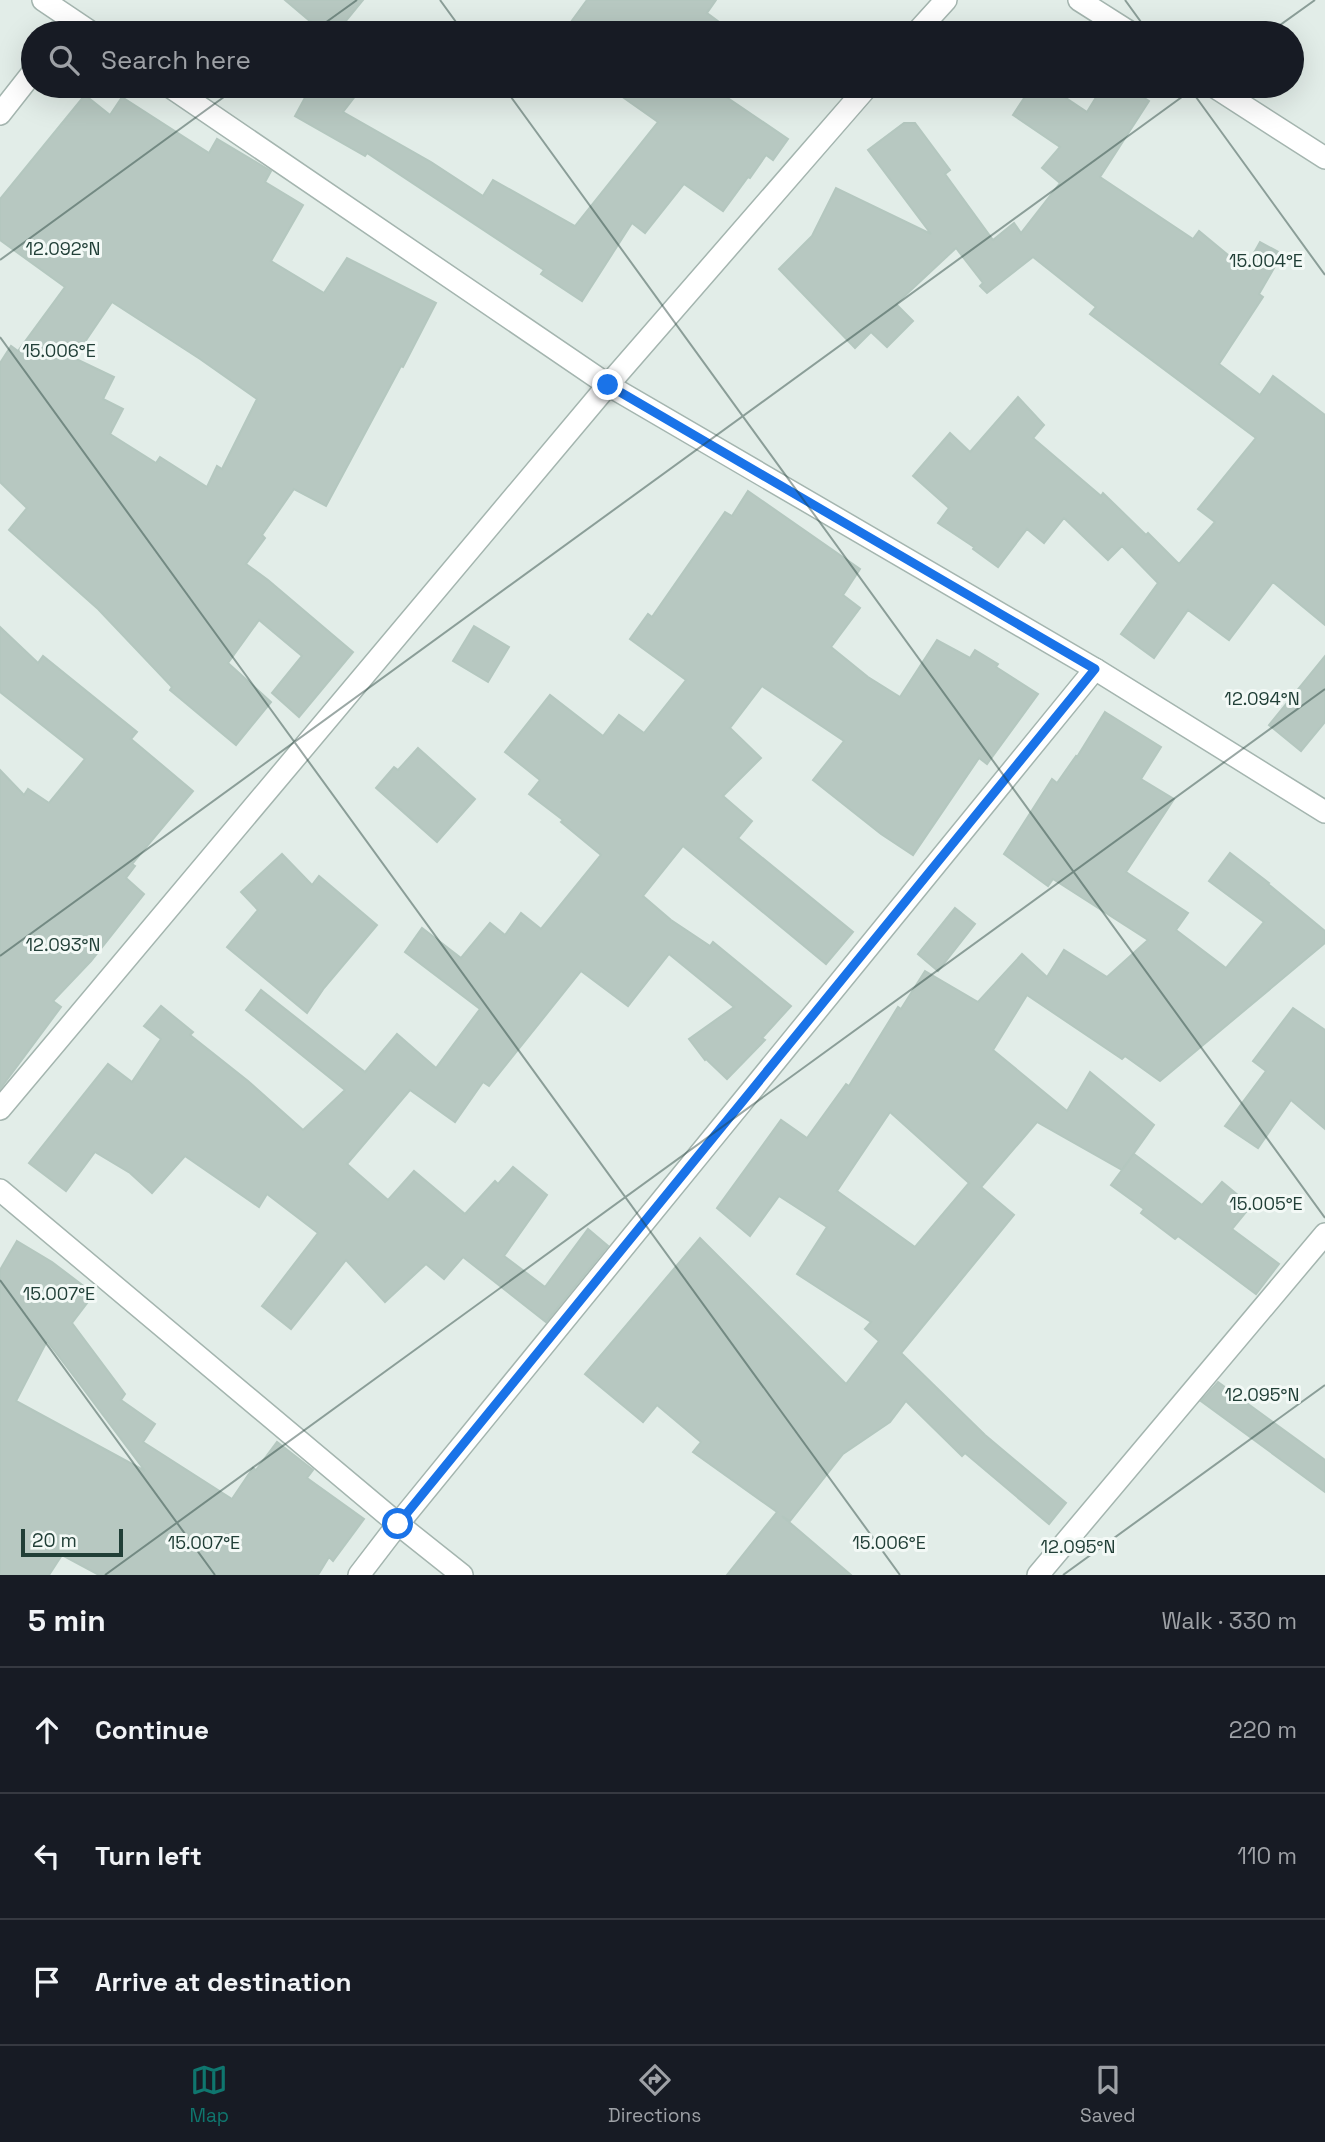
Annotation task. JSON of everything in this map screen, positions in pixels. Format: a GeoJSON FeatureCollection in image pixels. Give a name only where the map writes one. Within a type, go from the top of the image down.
{"type":"FeatureCollection","features":[{"type":"Feature","properties":{"kind":"street"},"geometry":{"type":"LineString","coordinates":[[43,0],[63,21]]}},
{"type":"Feature","properties":{"kind":"street"},"geometry":{"type":"LineString","coordinates":[[927,21],[946,0]]}},
{"type":"Feature","properties":{"kind":"street"},"geometry":{"type":"LineString","coordinates":[[1079,0],[1112,21]]}},
{"type":"Feature","properties":{"kind":"street"},"geometry":{"type":"LineString","coordinates":[[0,114],[21,87]]}},
{"type":"Feature","properties":{"kind":"street"},"geometry":{"type":"LineString","coordinates":[[187,98],[608,385],[1095,669],[1325,812]]}},
{"type":"Feature","properties":{"kind":"street"},"geometry":{"type":"LineString","coordinates":[[0,1109],[608,385],[858,98]]}},
{"type":"Feature","properties":{"kind":"street"},"geometry":{"type":"LineString","coordinates":[[1232,98],[1325,158]]}},
{"type":"Feature","properties":{"kind":"street"},"geometry":{"type":"LineString","coordinates":[[359,1575],[1095,669]]}},
{"type":"Feature","properties":{"kind":"street"},"geometry":{"type":"LineString","coordinates":[[0,1189],[462,1575]]}},
{"type":"Feature","properties":{"kind":"street"},"geometry":{"type":"LineString","coordinates":[[1038,1575],[1325,1234]]}},
{"type":"Feature","properties":{"kind":"building"},"geometry":{"type":"Polygon","coordinates":[[[285,0],[363,0],[346,21],[310,21],[285,0]]]}},
{"type":"Feature","properties":{"kind":"building"},"geometry":{"type":"Polygon","coordinates":[[[587,0],[716,0],[707,13],[718,21],[572,21],[587,0]]]}},
{"type":"Feature","properties":{"kind":"building"},"geometry":{"type":"Polygon","coordinates":[[[83,98],[89,98],[110,115],[124,98],[209,153],[217,139],[271,171],[265,182],[303,205],[271,261],[324,293],[347,258],[436,303],[326,506],[294,489],[262,535],[265,538],[246,564],[353,652],[299,717],[272,693],[302,656],[259,620],[228,663],[271,702],[236,745],[170,690],[172,687],[98,609],[9,530],[27,508],[0,482],[0,363],[11,346],[18,351],[65,287],[0,240],[0,199],[83,98]],[[112,302],[74,358],[114,377],[103,399],[123,409],[110,434],[156,463],[160,457],[207,487],[217,466],[222,469],[257,399],[112,302]]]}},
{"type":"Feature","properties":{"kind":"building"},"geometry":{"type":"Polygon","coordinates":[[[305,98],[354,98],[343,112],[431,162],[483,196],[493,180],[575,226],[658,122],[624,98],[728,98],[788,139],[773,160],[766,155],[723,211],[684,184],[645,233],[632,223],[582,301],[541,274],[544,270],[367,153],[365,156],[295,116],[305,98]]]}},
{"type":"Feature","properties":{"kind":"building"},"geometry":{"type":"Polygon","coordinates":[[[1024,98],[1066,98],[1087,112],[1096,98],[1144,98],[1149,101],[1100,177],[1193,239],[1199,231],[1245,269],[1260,242],[1282,254],[1259,294],[1263,297],[1219,364],[1260,395],[1273,376],[1325,415],[1325,625],[1273,582],[1229,640],[1188,610],[1154,658],[1121,634],[1158,583],[1122,546],[1108,560],[1064,518],[1044,543],[1027,529],[998,567],[938,523],[949,508],[913,476],[950,433],[970,452],[1018,397],[1044,425],[1033,438],[1101,496],[1103,493],[1179,564],[1215,522],[1198,509],[1256,438],[1090,314],[1096,307],[1033,257],[987,293],[980,286],[983,283],[956,248],[896,304],[913,321],[887,347],[871,332],[855,348],[779,269],[812,236],[836,188],[931,234],[868,150],[904,123],[915,123],[950,170],[945,174],[993,240],[1014,223],[1021,233],[1060,183],[1042,168],[1060,147],[1013,115],[1024,98]]]}},
{"type":"Feature","properties":{"kind":"building"},"geometry":{"type":"Polygon","coordinates":[[[748,491],[860,569],[843,595],[860,608],[831,647],[868,677],[900,697],[937,640],[970,658],[975,650],[1038,694],[987,764],[979,758],[913,855],[881,834],[813,780],[844,741],[762,686],[730,728],[761,758],[723,796],[752,821],[738,838],[853,932],[826,964],[683,846],[643,896],[671,920],[710,946],[713,942],[791,1006],[762,1038],[765,1040],[727,1079],[705,1060],[689,1039],[734,1007],[669,954],[628,1006],[581,971],[489,1086],[483,1082],[455,1122],[410,1090],[347,1164],[388,1200],[414,1171],[465,1214],[495,1181],[498,1184],[513,1167],[547,1195],[504,1256],[545,1287],[588,1229],[608,1246],[546,1322],[463,1257],[444,1279],[426,1264],[385,1302],[346,1260],[291,1329],[262,1306],[318,1233],[267,1194],[259,1207],[185,1156],[152,1193],[130,1173],[95,1152],[66,1191],[29,1163],[108,1064],[132,1082],[161,1039],[144,1026],[161,1006],[193,1032],[190,1035],[248,1081],[303,1130],[345,1090],[246,1010],[261,990],[365,1072],[397,1034],[436,1068],[480,1009],[405,952],[422,928],[461,958],[490,923],[505,935],[521,913],[541,929],[601,855],[561,822],[563,820],[529,794],[540,780],[505,752],[550,695],[603,736],[619,715],[644,733],[686,680],[630,639],[648,614],[652,617],[725,512],[732,516],[748,491]]]}},
{"type":"Feature","properties":{"kind":"building"},"geometry":{"type":"Polygon","coordinates":[[[474,626],[509,647],[488,682],[453,661],[474,626]]]}},
{"type":"Feature","properties":{"kind":"building"},"geometry":{"type":"Polygon","coordinates":[[[0,627],[38,663],[43,656],[137,732],[131,739],[193,791],[132,864],[135,866],[126,878],[144,894],[91,961],[53,1001],[61,1007],[0,1089],[0,770],[24,795],[28,789],[49,803],[85,759],[0,692],[0,627]]]}},
{"type":"Feature","properties":{"kind":"building"},"geometry":{"type":"Polygon","coordinates":[[[1325,656],[1325,722],[1301,751],[1269,725],[1325,656]]]}},
{"type":"Feature","properties":{"kind":"building"},"geometry":{"type":"Polygon","coordinates":[[[1105,712],[1161,747],[1141,779],[1174,799],[1126,872],[1188,913],[1176,930],[1226,968],[1264,922],[1209,881],[1230,853],[1325,931],[1325,943],[1160,1081],[1125,1056],[1122,1059],[1027,995],[993,1050],[1067,1111],[1090,1072],[1154,1125],[1122,1170],[1037,1122],[981,1187],[1014,1215],[901,1353],[985,1435],[1066,1503],[1049,1524],[965,1453],[962,1456],[906,1401],[890,1422],[843,1454],[790,1521],[782,1516],[851,1575],[727,1575],[777,1512],[693,1452],[701,1442],[657,1405],[643,1422],[585,1374],[700,1238],[846,1384],[879,1341],[865,1329],[871,1322],[797,1274],[827,1227],[779,1196],[750,1236],[717,1208],[781,1120],[807,1138],[846,1084],[849,1086],[898,1007],[901,1009],[925,971],[978,1002],[1022,954],[1047,977],[1064,950],[1107,977],[1148,940],[1053,879],[1048,886],[1004,854],[1052,779],[1057,783],[1105,712]],[[890,1112],[837,1191],[915,1247],[969,1183],[890,1112]]]}},
{"type":"Feature","properties":{"kind":"building"},"geometry":{"type":"Polygon","coordinates":[[[418,748],[475,799],[437,842],[376,788],[394,767],[398,770],[418,748]]]}},
{"type":"Feature","properties":{"kind":"building"},"geometry":{"type":"Polygon","coordinates":[[[282,854],[312,885],[319,876],[377,925],[324,988],[307,1013],[227,947],[258,910],[241,892],[282,854]]]}},
{"type":"Feature","properties":{"kind":"building"},"geometry":{"type":"Polygon","coordinates":[[[955,908],[975,924],[938,971],[918,954],[955,908]]]}},
{"type":"Feature","properties":{"kind":"building"},"geometry":{"type":"Polygon","coordinates":[[[1293,1008],[1325,1030],[1325,1129],[1291,1100],[1258,1148],[1225,1126],[1266,1071],[1253,1061],[1293,1008]]]}},
{"type":"Feature","properties":{"kind":"building"},"geometry":{"type":"Polygon","coordinates":[[[1134,1154],[1202,1205],[1222,1182],[1251,1206],[1232,1229],[1279,1264],[1256,1294],[1178,1236],[1175,1239],[1141,1213],[1144,1209],[1111,1185],[1134,1154]]]}},
{"type":"Feature","properties":{"kind":"building"},"geometry":{"type":"Polygon","coordinates":[[[17,1241],[52,1262],[94,1294],[72,1323],[125,1394],[121,1400],[155,1424],[143,1442],[232,1499],[253,1468],[256,1470],[277,1442],[313,1470],[307,1478],[364,1519],[333,1561],[329,1557],[318,1575],[99,1575],[62,1555],[49,1575],[0,1575],[0,1270],[17,1241]],[[47,1341],[16,1401],[145,1471],[47,1341]]]}},
{"type":"Feature","properties":{"kind":"building"},"geometry":{"type":"Polygon","coordinates":[[[1218,1382],[1325,1460],[1325,1492],[1201,1401],[1218,1382]]]}},
{"type":"Feature","properties":{"kind":"route"},"geometry":{"type":"LineString","coordinates":[[398,1524],[1095,669],[608,385]]}}]}
